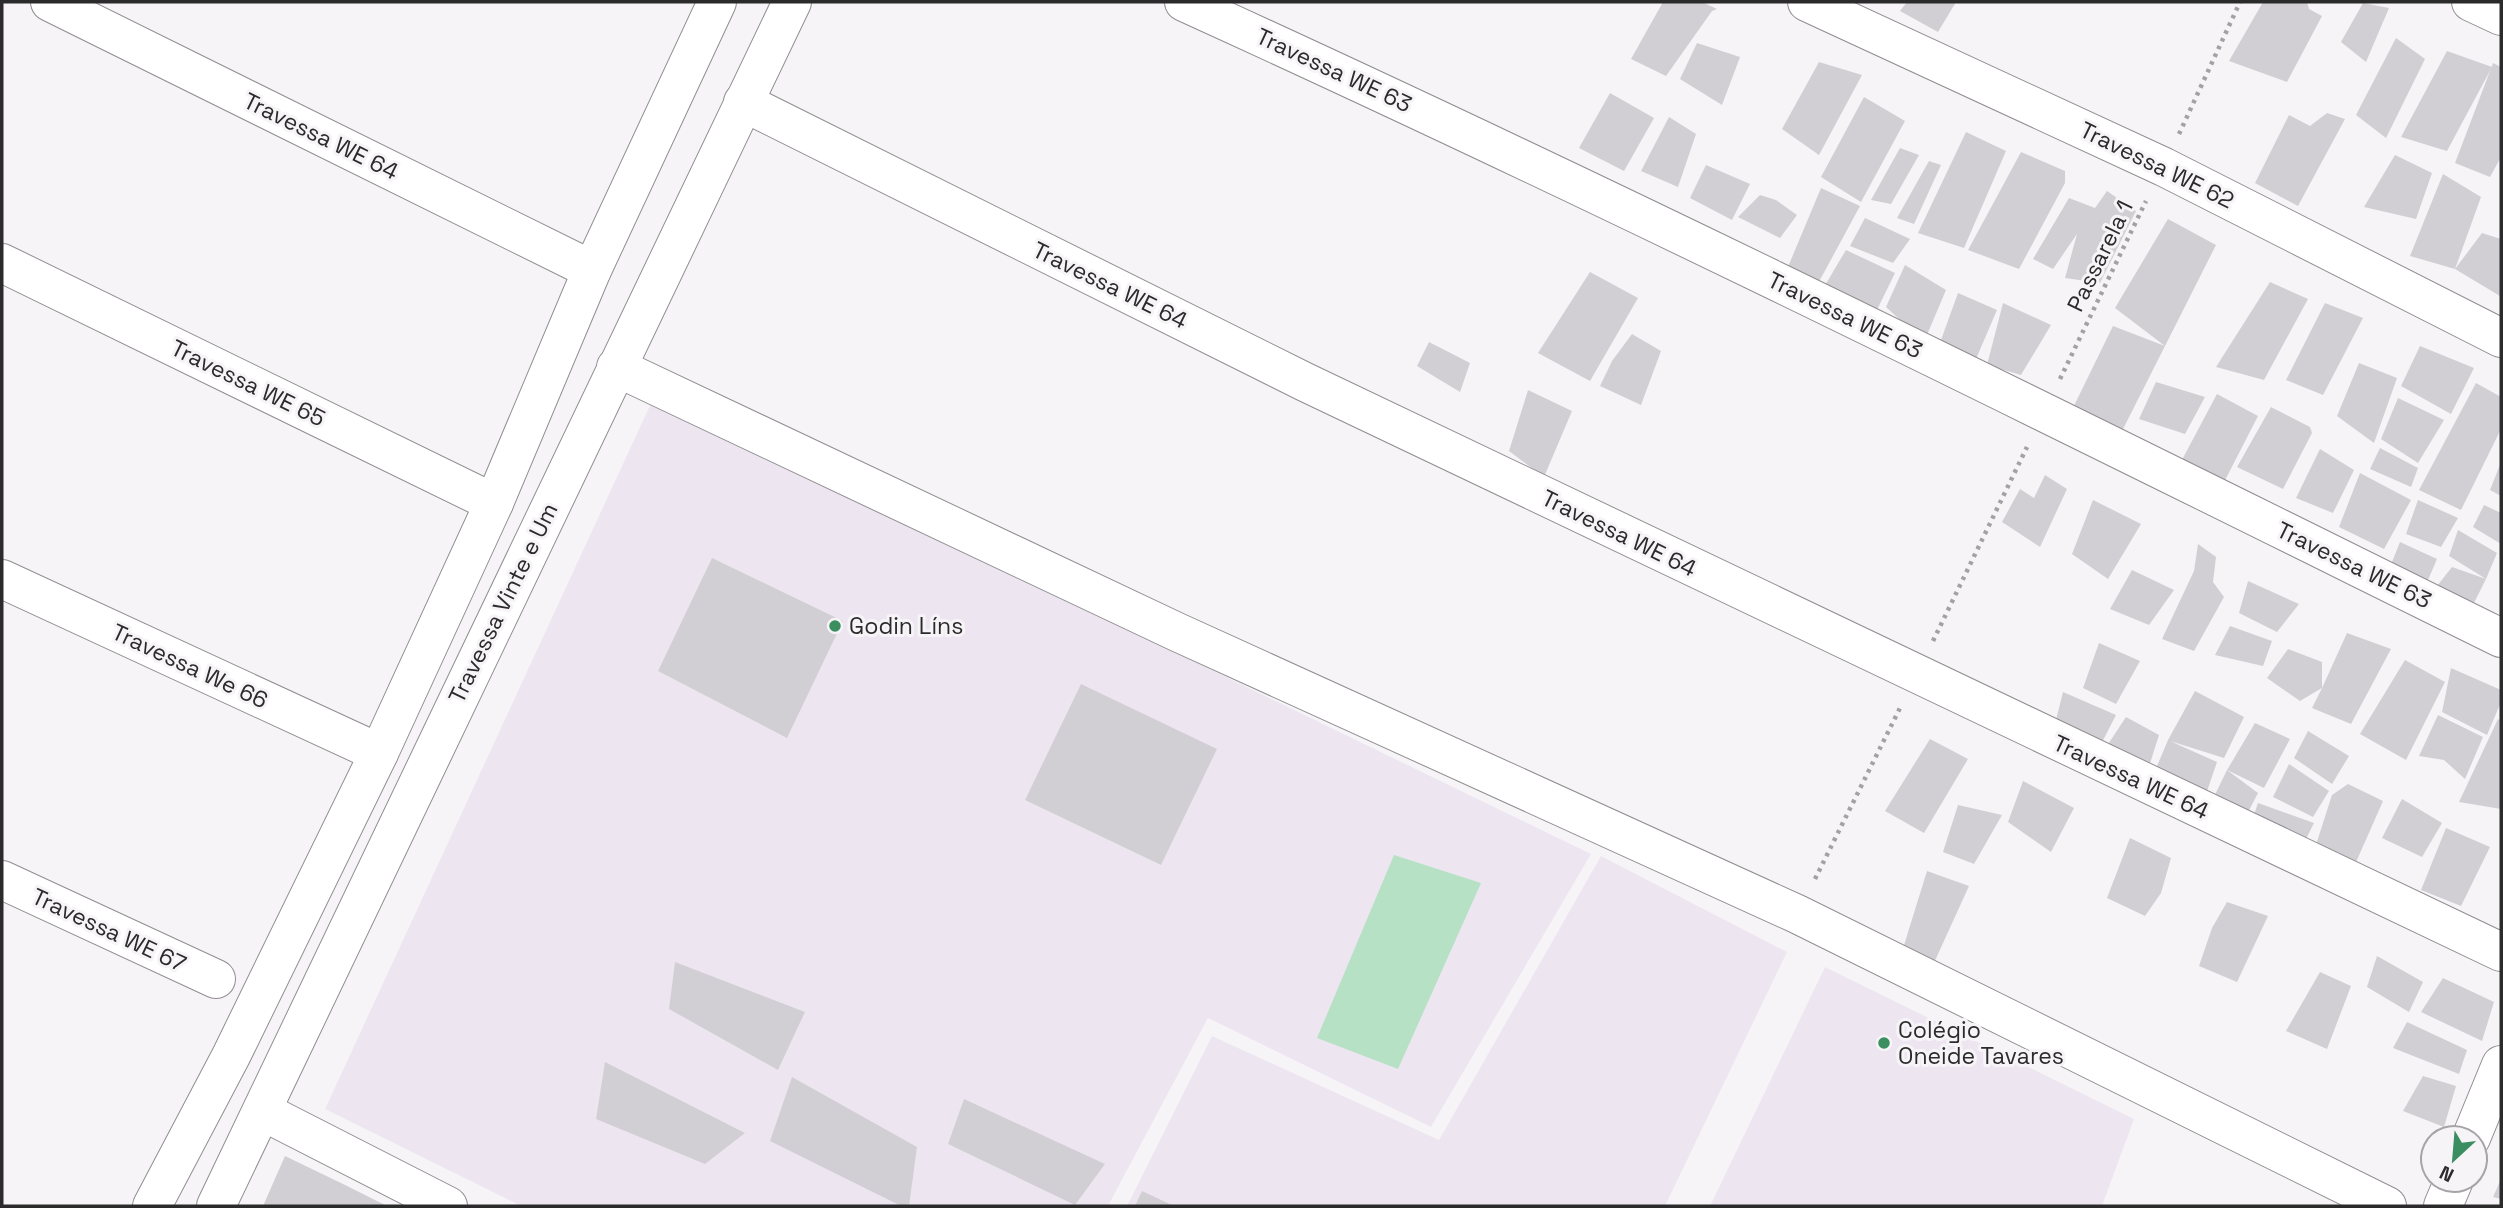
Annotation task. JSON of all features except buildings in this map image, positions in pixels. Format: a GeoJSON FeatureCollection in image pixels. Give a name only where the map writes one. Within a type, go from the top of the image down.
{"type":"FeatureCollection","features":[{"type":"Feature","properties":{"kind":"street","name":"Travessa WE 64"},"geometry":{"type":"LineString","coordinates":[[50,2],[592,270]]}},
{"type":"Feature","properties":{"kind":"street","name":"Travessa Vinte e Um"},"geometry":{"type":"LineString","coordinates":[[152,1206],[231,1056],[379,753],[494,503],[592,270],[717,2]]}},
{"type":"Feature","properties":{"kind":"street","name":"Travessa Vinte e Um"},"geometry":{"type":"LineString","coordinates":[[223,1192],[792,2]]}},
{"type":"Feature","properties":{"kind":"street","name":"Travessa WE 63"},"geometry":{"type":"LineString","coordinates":[[1184,2],[1433,116],[2045,412],[2501,638]]}},
{"type":"Feature","properties":{"kind":"street","name":"Travessa WE 62"},"geometry":{"type":"LineString","coordinates":[[1807,2],[2164,167],[2501,338]]}},
{"type":"Feature","properties":{"kind":"street"},"geometry":{"type":"LineString","coordinates":[[2471,2],[2501,16]]}},
{"type":"Feature","properties":{"kind":"street","name":"Travessa WE 64"},"geometry":{"type":"LineString","coordinates":[[743,102],[1305,382],[2501,952]]}},
{"type":"Feature","properties":{"kind":"street","name":"Travessa WE 65"},"geometry":{"type":"LineString","coordinates":[[2,263],[494,503]]}},
{"type":"Feature","properties":{"kind":"street"},"geometry":{"type":"LineString","coordinates":[[616,368],[1177,632],[1797,914],[2387,1206]]}},
{"type":"Feature","properties":{"kind":"street","name":"Travessa We 66"},"geometry":{"type":"LineString","coordinates":[[2,579],[379,753]]}},
{"type":"Feature","properties":{"kind":"street","name":"Travessa WE 67"},"geometry":{"type":"LineString","coordinates":[[2,880],[216,979]]}},
{"type":"Feature","properties":{"kind":"street"},"geometry":{"type":"LineString","coordinates":[[2477,1124],[2501,1065]]}},
{"type":"Feature","properties":{"kind":"street"},"geometry":{"type":"LineString","coordinates":[[262,1111],[448,1206]]}},
{"type":"Feature","properties":{"kind":"street"},"geometry":{"type":"LineString","coordinates":[[178,1153],[223,1192]]}},
{"type":"Feature","properties":{"kind":"path","name":"Passarela 1"},"geometry":{"type":"LineString","coordinates":[[2045,412],[2164,167],[2240,2]]}},
{"type":"Feature","properties":{"kind":"shaded area","name":"Godin Líns"},"geometry":{"type":"Polygon","coordinates":[[[653,399],[1591,854],[1431,1127],[1208,1018],[1108,1206],[521,1206],[325,1109],[653,399]]]}},
{"type":"Feature","properties":{"kind":"shaded area"},"geometry":{"type":"Polygon","coordinates":[[[1601,856],[1787,952],[1665,1206],[1127,1206],[1212,1036],[1439,1140],[1601,856]]]}},
{"type":"Feature","properties":{"kind":"shaded area","name":"Colégio Oneide Tavares"},"geometry":{"type":"Polygon","coordinates":[[[1825,967],[2134,1119],[2102,1206],[1710,1206],[1825,967]]]}},
{"type":"Feature","properties":{"kind":"green space"},"geometry":{"type":"Polygon","coordinates":[[[1394,855],[1481,883],[1398,1069],[1317,1038],[1394,855]]]}},
{"type":"Feature","properties":{"kind":"place","name":"Godin Líns"},"geometry":{"type":"Point","coordinates":[835,626]}},
{"type":"Feature","properties":{"kind":"place","name":"Colégio Oneide Tavares"},"geometry":{"type":"Point","coordinates":[1884,1043]}}]}
